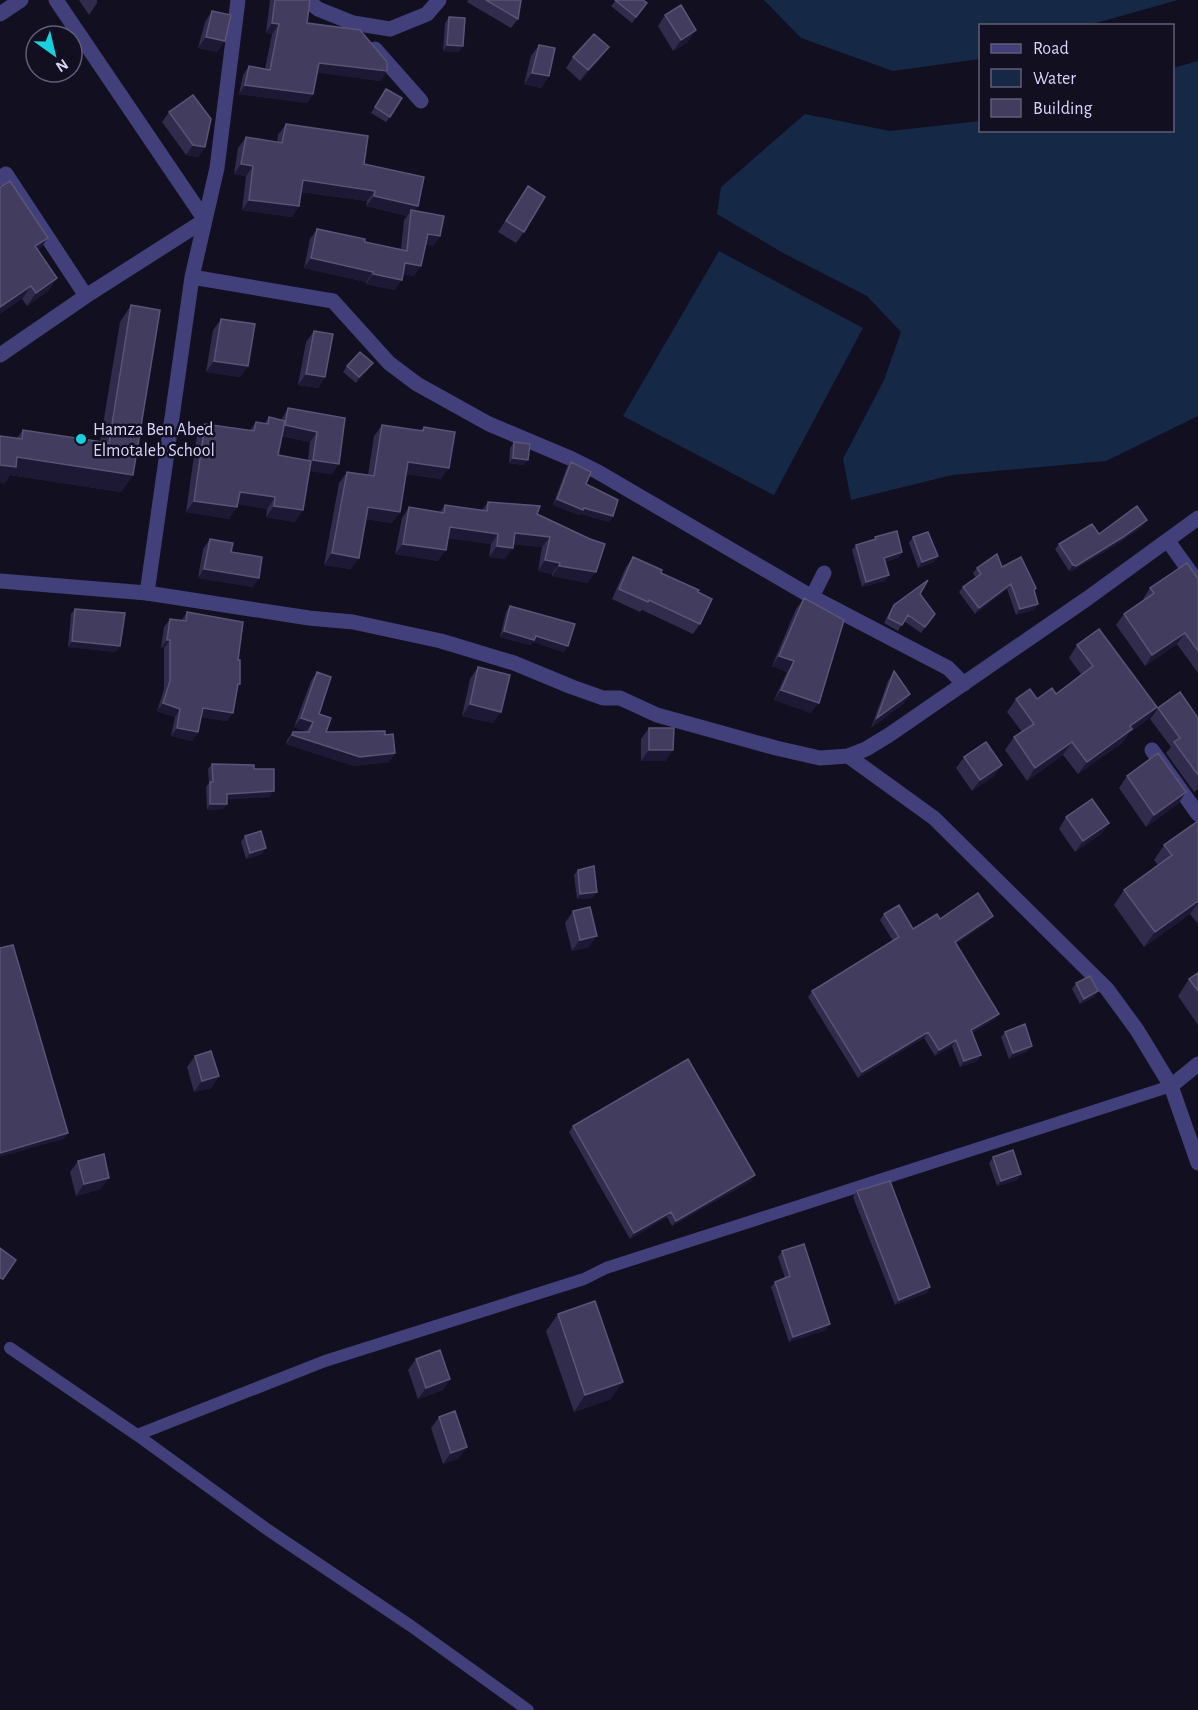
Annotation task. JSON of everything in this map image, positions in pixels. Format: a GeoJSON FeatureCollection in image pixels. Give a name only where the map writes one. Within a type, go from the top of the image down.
{"type":"FeatureCollection","features":[{"type":"Feature","properties":{"kind":"street"},"geometry":{"type":"LineString","coordinates":[[0,14],[21,0]]}},
{"type":"Feature","properties":{"kind":"street"},"geometry":{"type":"LineString","coordinates":[[56,0],[205,219]]}},
{"type":"Feature","properties":{"kind":"street"},"geometry":{"type":"LineString","coordinates":[[147,593],[192,277],[218,168],[238,0]]}},
{"type":"Feature","properties":{"kind":"street"},"geometry":{"type":"LineString","coordinates":[[307,0],[318,9],[353,22],[390,29],[427,14],[439,0]]}},
{"type":"Feature","properties":{"kind":"street"},"geometry":{"type":"LineString","coordinates":[[353,22],[384,61],[421,101]]}},
{"type":"Feature","properties":{"kind":"street"},"geometry":{"type":"LineString","coordinates":[[2,172],[86,296]]}},
{"type":"Feature","properties":{"kind":"street"},"geometry":{"type":"LineString","coordinates":[[0,355],[205,219]]}},
{"type":"Feature","properties":{"kind":"street"},"geometry":{"type":"LineString","coordinates":[[192,277],[333,301],[389,363],[417,384],[489,424],[598,472],[812,597],[948,668],[964,684]]}},
{"type":"Feature","properties":{"kind":"street"},"geometry":{"type":"LineString","coordinates":[[0,581],[147,593],[309,618],[353,622],[441,641],[514,663],[603,698],[620,698],[657,714],[820,758],[848,756],[874,745],[1198,518]]}},
{"type":"Feature","properties":{"kind":"street"},"geometry":{"type":"LineString","coordinates":[[1168,541],[1198,583]]}},
{"type":"Feature","properties":{"kind":"street"},"geometry":{"type":"LineString","coordinates":[[812,597],[824,573]]}},
{"type":"Feature","properties":{"kind":"street"},"geometry":{"type":"LineString","coordinates":[[1152,750],[1198,814]]}},
{"type":"Feature","properties":{"kind":"street"},"geometry":{"type":"LineString","coordinates":[[848,756],[934,818],[1107,989],[1137,1030],[1171,1086],[1198,1163]]}},
{"type":"Feature","properties":{"kind":"street"},"geometry":{"type":"LineString","coordinates":[[1171,1086],[1198,1064]]}},
{"type":"Feature","properties":{"kind":"lane"},"geometry":{"type":"LineString","coordinates":[[137,1435],[325,1361],[584,1279],[606,1268],[1171,1086]]}},
{"type":"Feature","properties":{"kind":"lane"},"geometry":{"type":"LineString","coordinates":[[10,1348],[137,1435],[268,1530],[411,1626],[528,1710]]}},
{"type":"Feature","properties":{"kind":"water"},"geometry":{"type":"Polygon","coordinates":[[[764,0],[1178,0],[1093,24],[979,24],[979,59],[893,71],[801,38],[764,0]]]}},
{"type":"Feature","properties":{"kind":"water"},"geometry":{"type":"Polygon","coordinates":[[[1198,61],[1198,416],[1106,461],[952,475],[851,500],[843,459],[884,380],[901,332],[867,296],[783,253],[717,214],[721,187],[805,114],[890,131],[979,121],[979,132],[1174,132],[1174,68],[1198,61]]]}},
{"type":"Feature","properties":{"kind":"water"},"geometry":{"type":"Polygon","coordinates":[[[719,251],[863,328],[774,495],[783,500],[623,416],[719,251]]]}},
{"type":"Feature","properties":{"kind":"building"},"geometry":{"type":"Polygon","coordinates":[[[275,0],[310,0],[307,23],[360,30],[387,62],[387,71],[319,63],[313,94],[245,85],[249,66],[270,70],[279,24],[272,23],[275,0]]]}},
{"type":"Feature","properties":{"kind":"building"},"geometry":{"type":"Polygon","coordinates":[[[486,0],[521,0],[518,19],[486,0]]]}},
{"type":"Feature","properties":{"kind":"building"},"geometry":{"type":"Polygon","coordinates":[[[615,0],[643,0],[647,3],[636,17],[615,0]]]}},
{"type":"Feature","properties":{"kind":"building"},"geometry":{"type":"Polygon","coordinates":[[[681,5],[696,30],[681,40],[665,15],[681,5]]]}},
{"type":"Feature","properties":{"kind":"building"},"geometry":{"type":"Polygon","coordinates":[[[212,11],[231,15],[225,41],[206,37],[212,11]]]}},
{"type":"Feature","properties":{"kind":"building"},"geometry":{"type":"Polygon","coordinates":[[[449,17],[465,18],[463,46],[447,45],[449,17]]]}},
{"type":"Feature","properties":{"kind":"building"},"geometry":{"type":"Polygon","coordinates":[[[594,34],[609,47],[588,70],[573,57],[594,34]]]}},
{"type":"Feature","properties":{"kind":"building"},"geometry":{"type":"Polygon","coordinates":[[[539,45],[555,48],[549,76],[532,73],[539,45]]]}},
{"type":"Feature","properties":{"kind":"building"},"geometry":{"type":"Polygon","coordinates":[[[386,89],[402,98],[390,117],[375,107],[386,89]]]}},
{"type":"Feature","properties":{"kind":"building"},"geometry":{"type":"Polygon","coordinates":[[[193,95],[211,119],[205,147],[193,145],[169,112],[193,95]]]}},
{"type":"Feature","properties":{"kind":"building"},"geometry":{"type":"Polygon","coordinates":[[[286,124],[368,136],[364,164],[424,177],[418,206],[374,196],[375,191],[303,180],[299,206],[249,200],[253,166],[241,164],[246,137],[282,143],[286,124]]]}},
{"type":"Feature","properties":{"kind":"building"},"geometry":{"type":"Polygon","coordinates":[[[10,181],[48,238],[35,246],[57,278],[36,293],[31,286],[0,307],[0,187],[10,181]]]}},
{"type":"Feature","properties":{"kind":"building"},"geometry":{"type":"Polygon","coordinates":[[[528,186],[545,197],[524,232],[506,221],[528,186]]]}},
{"type":"Feature","properties":{"kind":"building"},"geometry":{"type":"Polygon","coordinates":[[[411,210],[444,216],[440,236],[428,234],[421,266],[405,263],[402,280],[311,258],[317,229],[407,251],[411,210]]]}},
{"type":"Feature","properties":{"kind":"building"},"geometry":{"type":"Polygon","coordinates":[[[131,305],[160,310],[133,475],[17,457],[16,467],[0,465],[0,436],[22,439],[23,430],[109,443],[131,305]]]}},
{"type":"Feature","properties":{"kind":"building"},"geometry":{"type":"Polygon","coordinates":[[[221,319],[255,324],[248,366],[214,361],[221,319]]]}},
{"type":"Feature","properties":{"kind":"building"},"geometry":{"type":"Polygon","coordinates":[[[314,331],[333,334],[325,377],[306,374],[314,331]]]}},
{"type":"Feature","properties":{"kind":"building"},"geometry":{"type":"Polygon","coordinates":[[[360,352],[373,363],[359,377],[347,366],[360,352]]]}},
{"type":"Feature","properties":{"kind":"building"},"geometry":{"type":"Polygon","coordinates":[[[288,408],[345,418],[339,464],[313,460],[317,432],[285,425],[288,408]]]}},
{"type":"Feature","properties":{"kind":"building"},"geometry":{"type":"Polygon","coordinates":[[[269,417],[285,421],[278,455],[311,461],[303,510],[274,506],[275,497],[240,492],[237,507],[194,501],[205,424],[254,431],[256,422],[268,424],[269,417]]]}},
{"type":"Feature","properties":{"kind":"building"},"geometry":{"type":"Polygon","coordinates":[[[382,425],[423,431],[424,427],[455,432],[449,468],[408,462],[400,512],[368,507],[359,558],[332,553],[347,472],[374,476],[382,425]]]}},
{"type":"Feature","properties":{"kind":"building"},"geometry":{"type":"Polygon","coordinates":[[[514,442],[530,444],[528,460],[513,458],[514,442]]]}},
{"type":"Feature","properties":{"kind":"building"},"geometry":{"type":"Polygon","coordinates":[[[571,462],[591,472],[586,484],[618,500],[613,516],[584,508],[583,510],[557,499],[571,462]]]}},
{"type":"Feature","properties":{"kind":"building"},"geometry":{"type":"Polygon","coordinates":[[[488,502],[540,506],[537,514],[605,544],[596,572],[559,566],[560,563],[545,560],[550,537],[515,533],[513,548],[497,546],[498,534],[450,527],[446,550],[403,544],[409,507],[444,513],[445,505],[487,511],[488,502]]]}},
{"type":"Feature","properties":{"kind":"building"},"geometry":{"type":"Polygon","coordinates":[[[1137,506],[1147,520],[1076,566],[1073,565],[1059,544],[1092,524],[1099,534],[1137,506]]]}},
{"type":"Feature","properties":{"kind":"building"},"geometry":{"type":"Polygon","coordinates":[[[897,531],[902,552],[884,558],[889,575],[866,582],[856,545],[897,531]]]}},
{"type":"Feature","properties":{"kind":"building"},"geometry":{"type":"Polygon","coordinates":[[[928,532],[938,556],[922,562],[913,537],[928,532]]]}},
{"type":"Feature","properties":{"kind":"building"},"geometry":{"type":"Polygon","coordinates":[[[210,539],[233,543],[231,552],[262,557],[259,578],[204,569],[210,539]]]}},
{"type":"Feature","properties":{"kind":"building"},"geometry":{"type":"Polygon","coordinates":[[[997,554],[1002,567],[1021,557],[1036,588],[1034,590],[1038,604],[1020,609],[1011,584],[979,608],[963,587],[981,574],[977,568],[997,554]]]}},
{"type":"Feature","properties":{"kind":"building"},"geometry":{"type":"Polygon","coordinates":[[[633,557],[662,570],[661,573],[699,590],[698,592],[712,599],[700,624],[649,600],[648,602],[619,589],[633,557]]]}},
{"type":"Feature","properties":{"kind":"building"},"geometry":{"type":"Polygon","coordinates":[[[1187,563],[1198,579],[1198,651],[1185,633],[1152,655],[1124,614],[1154,593],[1150,588],[1187,563]]]}},
{"type":"Feature","properties":{"kind":"building"},"geometry":{"type":"Polygon","coordinates":[[[928,580],[920,594],[935,614],[925,627],[908,615],[902,625],[888,618],[894,605],[928,580]]]}},
{"type":"Feature","properties":{"kind":"building"},"geometry":{"type":"Polygon","coordinates":[[[804,598],[844,620],[819,703],[781,690],[794,661],[779,656],[804,598]]]}},
{"type":"Feature","properties":{"kind":"building"},"geometry":{"type":"Polygon","coordinates":[[[510,606],[575,624],[568,646],[536,636],[534,640],[504,631],[510,606]]]}},
{"type":"Feature","properties":{"kind":"building"},"geometry":{"type":"Polygon","coordinates":[[[75,609],[125,613],[120,646],[72,641],[75,609]]]}},
{"type":"Feature","properties":{"kind":"building"},"geometry":{"type":"Polygon","coordinates":[[[187,612],[243,622],[238,660],[240,660],[240,684],[238,684],[233,713],[203,708],[198,732],[177,728],[180,709],[163,703],[170,681],[170,640],[167,640],[170,619],[186,621],[187,612]]]}},
{"type":"Feature","properties":{"kind":"building"},"geometry":{"type":"Polygon","coordinates":[[[1099,629],[1157,707],[1130,726],[1132,729],[1087,762],[1072,742],[1035,768],[1014,737],[1034,724],[1016,699],[1030,689],[1037,699],[1052,688],[1056,694],[1093,666],[1077,645],[1099,629]]]}},
{"type":"Feature","properties":{"kind":"building"},"geometry":{"type":"Polygon","coordinates":[[[478,667],[510,675],[501,712],[470,704],[478,667]]]}},
{"type":"Feature","properties":{"kind":"building"},"geometry":{"type":"Polygon","coordinates":[[[894,671],[910,694],[877,718],[894,671]]]}},
{"type":"Feature","properties":{"kind":"building"},"geometry":{"type":"Polygon","coordinates":[[[317,672],[331,677],[319,714],[331,718],[326,732],[385,731],[385,735],[393,734],[395,753],[360,757],[292,735],[293,732],[309,732],[313,722],[301,718],[317,672]]]}},
{"type":"Feature","properties":{"kind":"building"},"geometry":{"type":"Polygon","coordinates":[[[1180,692],[1198,718],[1198,775],[1174,742],[1180,738],[1158,708],[1180,692]]]}},
{"type":"Feature","properties":{"kind":"building"},"geometry":{"type":"Polygon","coordinates":[[[649,728],[674,728],[673,750],[649,750],[649,728]]]}},
{"type":"Feature","properties":{"kind":"building"},"geometry":{"type":"Polygon","coordinates":[[[986,742],[1002,765],[980,780],[964,757],[986,742]]]}},
{"type":"Feature","properties":{"kind":"building"},"geometry":{"type":"Polygon","coordinates":[[[1158,753],[1186,792],[1154,815],[1127,776],[1158,753]]]}},
{"type":"Feature","properties":{"kind":"building"},"geometry":{"type":"Polygon","coordinates":[[[212,764],[254,765],[254,769],[274,769],[274,791],[227,794],[227,804],[210,804],[210,782],[213,782],[212,764]]]}},
{"type":"Feature","properties":{"kind":"building"},"geometry":{"type":"Polygon","coordinates":[[[1092,799],[1109,823],[1083,841],[1066,817],[1092,799]]]}},
{"type":"Feature","properties":{"kind":"building"},"geometry":{"type":"Polygon","coordinates":[[[1198,821],[1198,901],[1155,932],[1124,890],[1172,855],[1164,845],[1198,821]]]}},
{"type":"Feature","properties":{"kind":"building"},"geometry":{"type":"Polygon","coordinates":[[[261,831],[266,848],[250,853],[245,836],[261,831]]]}},
{"type":"Feature","properties":{"kind":"building"},"geometry":{"type":"Polygon","coordinates":[[[594,866],[597,892],[580,894],[578,870],[594,866]]]}},
{"type":"Feature","properties":{"kind":"building"},"geometry":{"type":"Polygon","coordinates":[[[978,893],[993,916],[955,942],[999,1014],[971,1030],[981,1055],[964,1061],[956,1040],[939,1050],[928,1032],[862,1072],[812,991],[899,937],[884,914],[899,905],[913,929],[937,914],[940,919],[978,893]]]}},
{"type":"Feature","properties":{"kind":"building"},"geometry":{"type":"Polygon","coordinates":[[[590,907],[597,936],[580,940],[573,911],[590,907]]]}},
{"type":"Feature","properties":{"kind":"building"},"geometry":{"type":"Polygon","coordinates":[[[13,945],[68,1133],[0,1153],[0,948],[13,945]]]}},
{"type":"Feature","properties":{"kind":"building"},"geometry":{"type":"Polygon","coordinates":[[[1198,973],[1198,991],[1189,979],[1198,973]]]}},
{"type":"Feature","properties":{"kind":"building"},"geometry":{"type":"Polygon","coordinates":[[[1090,976],[1098,991],[1084,999],[1076,983],[1090,976]]]}},
{"type":"Feature","properties":{"kind":"building"},"geometry":{"type":"Polygon","coordinates":[[[1025,1024],[1032,1046],[1013,1053],[1005,1032],[1025,1024]]]}},
{"type":"Feature","properties":{"kind":"building"},"geometry":{"type":"Polygon","coordinates":[[[211,1051],[219,1076],[202,1081],[195,1056],[211,1051]]]}},
{"type":"Feature","properties":{"kind":"building"},"geometry":{"type":"Polygon","coordinates":[[[688,1059],[755,1175],[676,1221],[671,1212],[634,1233],[573,1126],[688,1059]]]}},
{"type":"Feature","properties":{"kind":"building"},"geometry":{"type":"Polygon","coordinates":[[[1013,1150],[1021,1174],[1001,1181],[993,1157],[1013,1150]]]}},
{"type":"Feature","properties":{"kind":"building"},"geometry":{"type":"Polygon","coordinates":[[[104,1154],[109,1178],[84,1184],[78,1161],[104,1154]]]}},
{"type":"Feature","properties":{"kind":"building"},"geometry":{"type":"Polygon","coordinates":[[[890,1181],[930,1287],[899,1300],[857,1191],[890,1181]]]}},
{"type":"Feature","properties":{"kind":"building"},"geometry":{"type":"Polygon","coordinates":[[[804,1244],[830,1324],[793,1337],[775,1282],[790,1276],[782,1251],[804,1244]]]}},
{"type":"Feature","properties":{"kind":"building"},"geometry":{"type":"Polygon","coordinates":[[[0,1248],[16,1260],[3,1279],[0,1278],[0,1248]]]}},
{"type":"Feature","properties":{"kind":"building"},"geometry":{"type":"Polygon","coordinates":[[[595,1301],[623,1382],[585,1395],[558,1314],[595,1301]]]}},
{"type":"Feature","properties":{"kind":"building"},"geometry":{"type":"Polygon","coordinates":[[[440,1350],[450,1379],[426,1388],[416,1359],[440,1350]]]}},
{"type":"Feature","properties":{"kind":"building"},"geometry":{"type":"Polygon","coordinates":[[[455,1411],[467,1447],[451,1453],[439,1417],[455,1411]]]}},
{"type":"Feature","properties":{"kind":"place","name":"Hamza Ben Abed Elmotaleb School"},"geometry":{"type":"Point","coordinates":[81,439]}}]}
